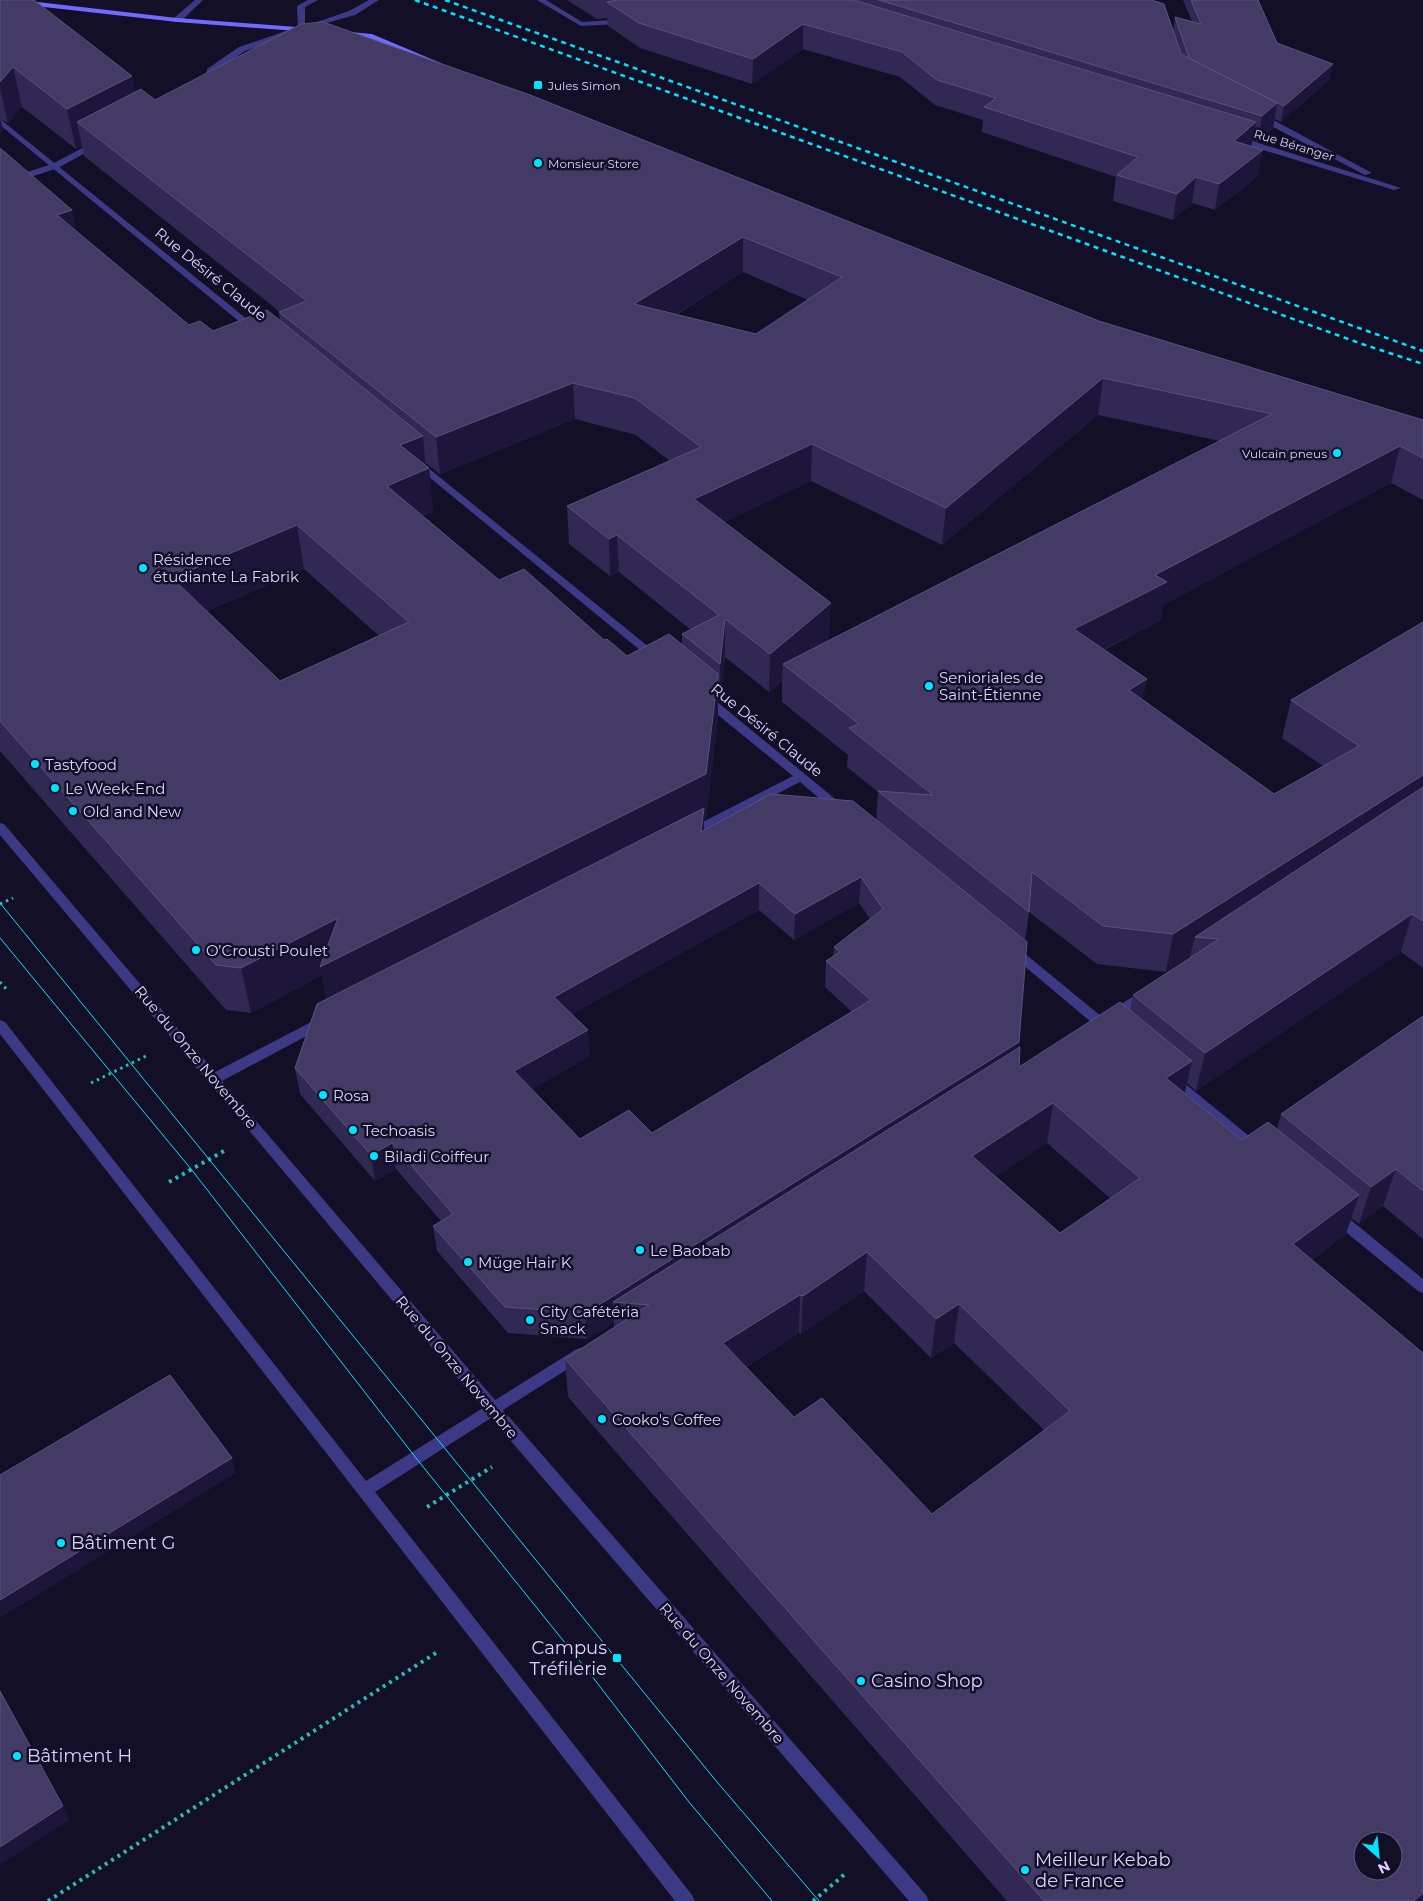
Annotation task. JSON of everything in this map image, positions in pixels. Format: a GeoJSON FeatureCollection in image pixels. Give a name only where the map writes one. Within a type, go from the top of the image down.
{"type":"FeatureCollection","features":[{"type":"Feature","properties":{"kind":"main road"},"geometry":{"type":"LineString","coordinates":[[0,0],[177,20],[301,29],[319,33]]}},
{"type":"Feature","properties":{"kind":"main road"},"geometry":{"type":"LineString","coordinates":[[330,32],[368,36],[449,67]]}},
{"type":"Feature","properties":{"kind":"street"},"geometry":{"type":"LineString","coordinates":[[177,20],[199,0]]}},
{"type":"Feature","properties":{"kind":"street"},"geometry":{"type":"LineString","coordinates":[[291,42],[301,29],[301,6],[314,0]]}},
{"type":"Feature","properties":{"kind":"street"},"geometry":{"type":"LineString","coordinates":[[199,89],[212,84],[210,71],[242,49],[352,13],[375,0]]}},
{"type":"Feature","properties":{"kind":"street"},"geometry":{"type":"LineString","coordinates":[[541,0],[581,24],[614,22],[640,0]]}},
{"type":"Feature","properties":{"kind":"street","name":"Rue Béranger"},"geometry":{"type":"LineString","coordinates":[[1227,136],[1397,188],[1250,111]]}},
{"type":"Feature","properties":{"kind":"street","name":"Rue Désiré Claude"},"geometry":{"type":"LineString","coordinates":[[0,121],[267,340]]}},
{"type":"Feature","properties":{"kind":"street"},"geometry":{"type":"LineString","coordinates":[[0,184],[55,166],[104,140]]}},
{"type":"Feature","properties":{"kind":"street"},"geometry":{"type":"LineString","coordinates":[[404,452],[663,664]]}},
{"type":"Feature","properties":{"kind":"street","name":"Rue Désiré Claude"},"geometry":{"type":"LineString","coordinates":[[694,689],[847,814]]}},
{"type":"Feature","properties":{"kind":"street"},"geometry":{"type":"LineString","coordinates":[[676,840],[800,777]]}},
{"type":"Feature","properties":{"kind":"street","name":"Rue du Onze Novembre"},"geometry":{"type":"LineString","coordinates":[[0,827],[525,1447],[920,1901]]}},
{"type":"Feature","properties":{"kind":"street"},"geometry":{"type":"LineString","coordinates":[[1008,946],[1119,1038]]}},
{"type":"Feature","properties":{"kind":"street"},"geometry":{"type":"LineString","coordinates":[[1085,1033],[1154,988]]}},
{"type":"Feature","properties":{"kind":"street"},"geometry":{"type":"LineString","coordinates":[[214,1079],[330,1018]]}},
{"type":"Feature","properties":{"kind":"street"},"geometry":{"type":"LineString","coordinates":[[0,1025],[686,1901]]}},
{"type":"Feature","properties":{"kind":"street"},"geometry":{"type":"LineString","coordinates":[[1163,1074],[1262,1155]]}},
{"type":"Feature","properties":{"kind":"street"},"geometry":{"type":"LineString","coordinates":[[1324,1205],[1423,1287]]}},
{"type":"Feature","properties":{"kind":"street"},"geometry":{"type":"LineString","coordinates":[[365,1490],[593,1346]]}},
{"type":"Feature","properties":{"kind":"path"},"geometry":{"type":"LineString","coordinates":[[59,1100],[180,1038]]}},
{"type":"Feature","properties":{"kind":"path"},"geometry":{"type":"LineString","coordinates":[[138,1199],[259,1132]]}},
{"type":"Feature","properties":{"kind":"path"},"geometry":{"type":"LineString","coordinates":[[394,1527],[525,1447]]}},
{"type":"Feature","properties":{"kind":"path"},"geometry":{"type":"LineString","coordinates":[[48,1901],[474,1629]]}},
{"type":"Feature","properties":{"kind":"building"},"geometry":{"type":"Polygon","coordinates":[[[0,0],[34,0],[132,76],[67,109],[13,67],[0,82],[0,0]]]}},
{"type":"Feature","properties":{"kind":"building"},"geometry":{"type":"Polygon","coordinates":[[[618,0],[854,0],[1256,122],[1234,141],[1263,150],[1219,184],[1196,177],[1177,194],[1117,175],[1138,157],[984,107],[996,98],[937,80],[902,52],[803,24],[753,59],[639,23],[607,2],[618,0]]]}},
{"type":"Feature","properties":{"kind":"building"},"geometry":{"type":"Polygon","coordinates":[[[879,0],[1151,0],[1164,4],[1181,54],[1277,103],[1262,116],[879,0]]]}},
{"type":"Feature","properties":{"kind":"building"},"geometry":{"type":"Polygon","coordinates":[[[1191,0],[1258,0],[1277,43],[1333,64],[1284,106],[1189,58],[1175,17],[1201,24],[1191,0]]]}},
{"type":"Feature","properties":{"kind":"building"},"geometry":{"type":"Polygon","coordinates":[[[323,22],[530,95],[1099,321],[1423,420],[1423,458],[1400,446],[1155,575],[1167,582],[1074,629],[1147,679],[1129,690],[1274,794],[1359,746],[1291,700],[1423,622],[1423,775],[1173,934],[1103,926],[1032,872],[1029,912],[878,791],[933,795],[849,728],[859,724],[783,664],[1272,414],[1103,378],[946,508],[812,444],[694,499],[831,603],[770,654],[725,619],[720,664],[682,634],[719,615],[617,535],[609,539],[567,506],[701,447],[635,398],[573,383],[436,437],[279,312],[307,301],[77,122],[141,89],[155,100],[301,24],[323,22]],[[743,237],[634,304],[756,334],[842,277],[743,237]]]}},
{"type":"Feature","properties":{"kind":"building"},"geometry":{"type":"Polygon","coordinates":[[[0,148],[72,210],[57,215],[189,325],[200,321],[213,331],[267,310],[423,436],[400,445],[429,468],[387,486],[499,580],[524,569],[604,640],[607,639],[627,656],[669,634],[718,674],[706,774],[320,967],[338,918],[241,968],[216,965],[0,721],[0,148]],[[297,525],[172,578],[280,681],[409,622],[297,525]]]}},
{"type":"Feature","properties":{"kind":"building"},"geometry":{"type":"Polygon","coordinates":[[[1423,787],[1423,921],[1412,914],[1205,1053],[1133,995],[1219,939],[1195,937],[1423,787]]]}},
{"type":"Feature","properties":{"kind":"building"},"geometry":{"type":"Polygon","coordinates":[[[771,794],[853,801],[1027,942],[1019,1042],[586,1313],[505,1307],[433,1226],[453,1214],[392,1143],[371,1155],[295,1068],[317,1004],[704,808],[701,832],[771,794]],[[861,877],[795,914],[759,883],[554,997],[588,1030],[514,1071],[580,1139],[629,1110],[652,1133],[871,1000],[826,961],[840,952],[834,947],[883,909],[861,877]]]}},
{"type":"Feature","properties":{"kind":"building"},"geometry":{"type":"Polygon","coordinates":[[[1120,1002],[1192,1061],[1166,1078],[1242,1140],[1268,1122],[1359,1195],[1293,1244],[1423,1353],[1423,1893],[1414,1901],[1044,1901],[565,1359],[649,1305],[613,1302],[1020,1047],[1019,1067],[1120,1002]],[[1053,1103],[972,1156],[1060,1233],[1140,1178],[1053,1103]],[[867,1252],[803,1296],[800,1295],[723,1343],[794,1417],[822,1398],[932,1514],[1070,1411],[959,1304],[936,1319],[867,1252]]]}},
{"type":"Feature","properties":{"kind":"building"},"geometry":{"type":"Polygon","coordinates":[[[1423,1016],[1423,1191],[1396,1169],[1371,1187],[1281,1114],[1423,1016]]]}},
{"type":"Feature","properties":{"kind":"building","name":"Bâtiment G"},"geometry":{"type":"Polygon","coordinates":[[[170,1375],[232,1458],[0,1600],[0,1475],[170,1375]]]}},
{"type":"Feature","properties":{"kind":"building","name":"Bâtiment H"},"geometry":{"type":"Polygon","coordinates":[[[0,1691],[63,1806],[0,1847],[0,1691]]]}},
{"type":"Feature","properties":{"kind":"tram line"},"geometry":{"type":"LineString","coordinates":[[0,903],[717,1782],[819,1901]]}},
{"type":"Feature","properties":{"kind":"tram line"},"geometry":{"type":"LineString","coordinates":[[0,938],[191,1169],[416,1458],[591,1675],[689,1802],[772,1901]]}},
{"type":"Feature","properties":{"kind":"railway"},"geometry":{"type":"LineString","coordinates":[[415,0],[1362,344],[1423,364]]}},
{"type":"Feature","properties":{"kind":"railway"},"geometry":{"type":"LineString","coordinates":[[445,0],[1423,351]]}},
{"type":"Feature","properties":{"kind":"place","name":"Jules Simon"},"geometry":{"type":"Point","coordinates":[538,85]}},
{"type":"Feature","properties":{"kind":"place","name":"Monsieur Store"},"geometry":{"type":"Point","coordinates":[538,163]}},
{"type":"Feature","properties":{"kind":"place","name":"Vulcain pneus"},"geometry":{"type":"Point","coordinates":[1337,453]}},
{"type":"Feature","properties":{"kind":"place","name":"Résidence étudiante La Fabrik"},"geometry":{"type":"Point","coordinates":[143,568]}},
{"type":"Feature","properties":{"kind":"place","name":"Senioriales de Saint-Étienne"},"geometry":{"type":"Point","coordinates":[929,686]}},
{"type":"Feature","properties":{"kind":"place","name":"Tastyfood"},"geometry":{"type":"Point","coordinates":[35,764]}},
{"type":"Feature","properties":{"kind":"place","name":"Le Week-End"},"geometry":{"type":"Point","coordinates":[55,788]}},
{"type":"Feature","properties":{"kind":"place","name":"Old and New"},"geometry":{"type":"Point","coordinates":[73,811]}},
{"type":"Feature","properties":{"kind":"place","name":"O’Crousti Poulet"},"geometry":{"type":"Point","coordinates":[196,950]}},
{"type":"Feature","properties":{"kind":"place","name":"Rosa"},"geometry":{"type":"Point","coordinates":[323,1095]}},
{"type":"Feature","properties":{"kind":"place","name":"Techoasis"},"geometry":{"type":"Point","coordinates":[353,1130]}},
{"type":"Feature","properties":{"kind":"place","name":"Biladi Coiffeur"},"geometry":{"type":"Point","coordinates":[374,1156]}},
{"type":"Feature","properties":{"kind":"place","name":"Le Baobab"},"geometry":{"type":"Point","coordinates":[640,1250]}},
{"type":"Feature","properties":{"kind":"place","name":"Müge Hair K"},"geometry":{"type":"Point","coordinates":[468,1262]}},
{"type":"Feature","properties":{"kind":"place","name":"City Cafétéria Snack"},"geometry":{"type":"Point","coordinates":[530,1320]}},
{"type":"Feature","properties":{"kind":"place","name":"Cooko's Coffee"},"geometry":{"type":"Point","coordinates":[602,1419]}},
{"type":"Feature","properties":{"kind":"place","name":"Bâtiment G"},"geometry":{"type":"Point","coordinates":[61,1543]}},
{"type":"Feature","properties":{"kind":"place","name":"Campus Tréfilerie"},"geometry":{"type":"Point","coordinates":[617,1658]}},
{"type":"Feature","properties":{"kind":"place","name":"Casino Shop"},"geometry":{"type":"Point","coordinates":[861,1681]}},
{"type":"Feature","properties":{"kind":"place","name":"Bâtiment H"},"geometry":{"type":"Point","coordinates":[17,1756]}},
{"type":"Feature","properties":{"kind":"place","name":"Meilleur Kebab de France"},"geometry":{"type":"Point","coordinates":[1025,1870]}}]}
